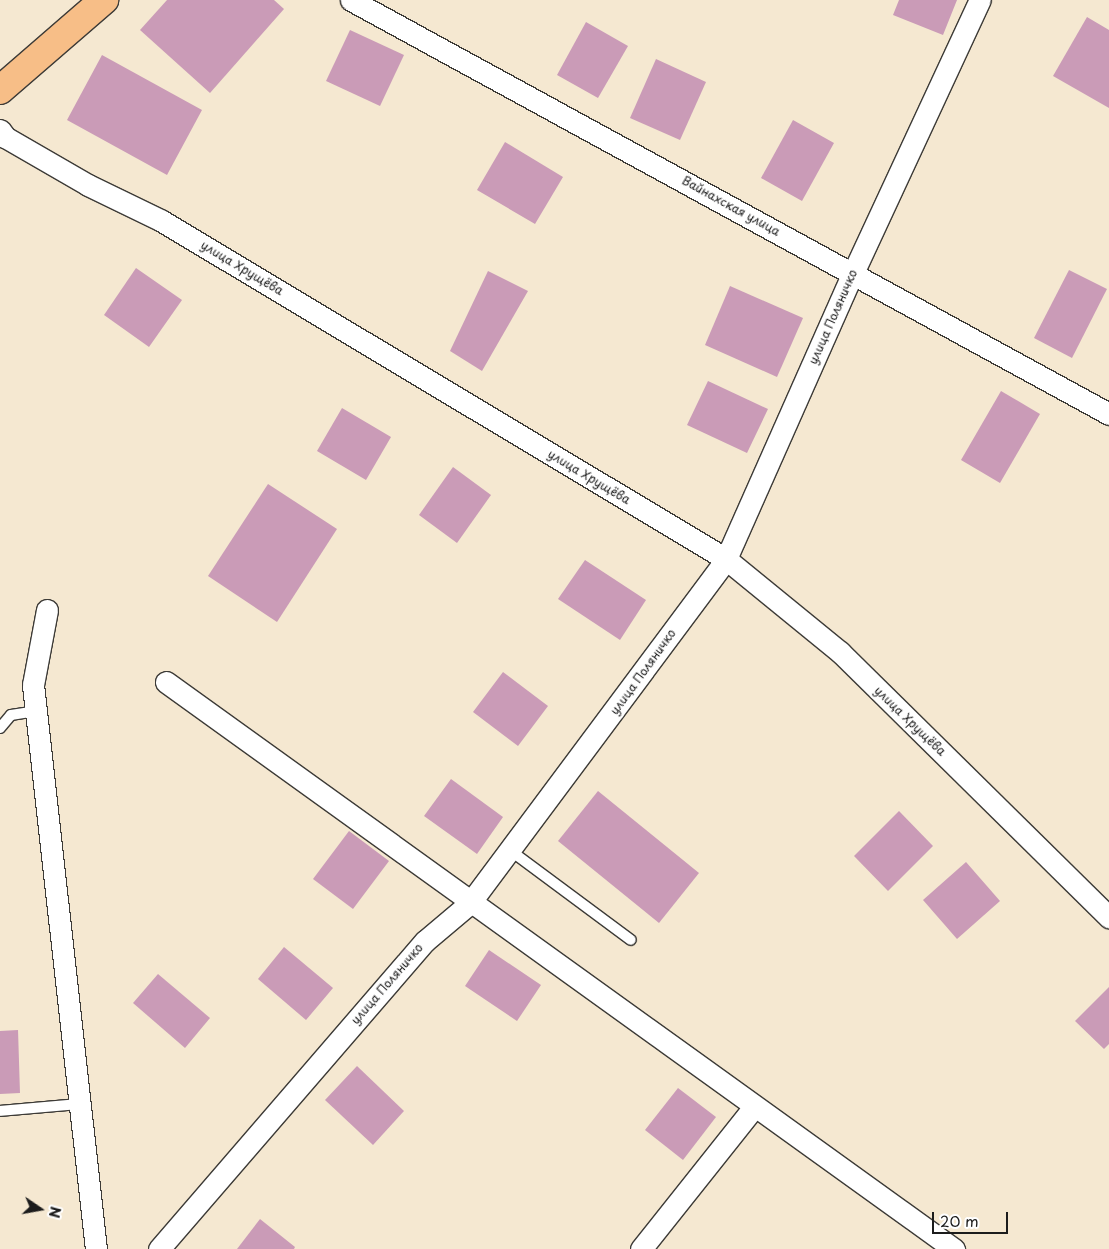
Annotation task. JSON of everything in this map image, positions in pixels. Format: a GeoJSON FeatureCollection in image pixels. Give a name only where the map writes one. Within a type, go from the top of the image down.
{"type":"FeatureCollection","features":[{"type":"Feature","properties":{"kind":"main road"},"geometry":{"type":"LineString","coordinates":[[0,90],[104,0]]}},
{"type":"Feature","properties":{"kind":"street","name":"Вайнахская улица"},"geometry":{"type":"LineString","coordinates":[[351,0],[1109,414]]}},
{"type":"Feature","properties":{"kind":"street","name":"улица Поляничко"},"geometry":{"type":"LineString","coordinates":[[159,1249],[425,941],[470,903],[511,851],[726,559],[853,273],[980,0]]}},
{"type":"Feature","properties":{"kind":"street","name":"улица Хрущёва"},"geometry":{"type":"LineString","coordinates":[[0,130],[5,137],[88,185],[162,220],[726,559],[840,652],[1109,917]]}},
{"type":"Feature","properties":{"kind":"street"},"geometry":{"type":"LineString","coordinates":[[47,610],[33,684],[96,1249]]}},
{"type":"Feature","properties":{"kind":"street"},"geometry":{"type":"LineString","coordinates":[[166,682],[470,903],[954,1249]]}},
{"type":"Feature","properties":{"kind":"street"},"geometry":{"type":"LineString","coordinates":[[641,1249],[754,1107]]}},
{"type":"Feature","properties":{"kind":"lane"},"geometry":{"type":"LineString","coordinates":[[0,728],[11,715],[36,711]]}},
{"type":"Feature","properties":{"kind":"lane"},"geometry":{"type":"LineString","coordinates":[[511,851],[631,940]]}},
{"type":"Feature","properties":{"kind":"lane"},"geometry":{"type":"LineString","coordinates":[[0,1111],[80,1104]]}},
{"type":"Feature","properties":{"kind":"building"},"geometry":{"type":"Polygon","coordinates":[[[167,0],[274,0],[284,9],[210,93],[140,30],[167,0]]]}},
{"type":"Feature","properties":{"kind":"building"},"geometry":{"type":"Polygon","coordinates":[[[899,0],[957,0],[943,35],[893,15],[899,0]]]}},
{"type":"Feature","properties":{"kind":"building"},"geometry":{"type":"Polygon","coordinates":[[[1087,17],[1109,30],[1109,108],[1053,76],[1087,17]]]}},
{"type":"Feature","properties":{"kind":"building"},"geometry":{"type":"Polygon","coordinates":[[[586,22],[628,46],[598,98],[557,75],[586,22]]]}},
{"type":"Feature","properties":{"kind":"building"},"geometry":{"type":"Polygon","coordinates":[[[350,30],[404,55],[380,106],[326,81],[350,30]]]}},
{"type":"Feature","properties":{"kind":"building"},"geometry":{"type":"Polygon","coordinates":[[[102,55],[202,110],[167,175],[67,120],[102,55]]]}},
{"type":"Feature","properties":{"kind":"building"},"geometry":{"type":"Polygon","coordinates":[[[656,59],[706,82],[680,140],[630,118],[656,59]]]}},
{"type":"Feature","properties":{"kind":"building"},"geometry":{"type":"Polygon","coordinates":[[[793,120],[834,143],[802,201],[761,178],[793,120]]]}},
{"type":"Feature","properties":{"kind":"building"},"geometry":{"type":"Polygon","coordinates":[[[505,142],[563,177],[535,224],[477,190],[505,142]]]}},
{"type":"Feature","properties":{"kind":"building"},"geometry":{"type":"Polygon","coordinates":[[[136,268],[182,300],[149,347],[104,315],[136,268]]]}},
{"type":"Feature","properties":{"kind":"building"},"geometry":{"type":"Polygon","coordinates":[[[1069,270],[1107,289],[1072,358],[1034,338],[1069,270]]]}},
{"type":"Feature","properties":{"kind":"building"},"geometry":{"type":"Polygon","coordinates":[[[488,271],[528,291],[482,371],[450,351],[488,271]]]}},
{"type":"Feature","properties":{"kind":"building"},"geometry":{"type":"Polygon","coordinates":[[[730,286],[803,318],[777,377],[705,345],[730,286]]]}},
{"type":"Feature","properties":{"kind":"building"},"geometry":{"type":"Polygon","coordinates":[[[708,381],[768,409],[747,453],[687,425],[708,381]]]}},
{"type":"Feature","properties":{"kind":"building"},"geometry":{"type":"Polygon","coordinates":[[[1001,391],[1040,414],[1000,483],[961,460],[1001,391]]]}},
{"type":"Feature","properties":{"kind":"building"},"geometry":{"type":"Polygon","coordinates":[[[342,408],[391,437],[366,480],[317,451],[342,408]]]}},
{"type":"Feature","properties":{"kind":"building"},"geometry":{"type":"Polygon","coordinates":[[[453,467],[491,495],[457,543],[419,515],[453,467]]]}},
{"type":"Feature","properties":{"kind":"building"},"geometry":{"type":"Polygon","coordinates":[[[268,484],[337,529],[277,622],[208,576],[268,484]]]}},
{"type":"Feature","properties":{"kind":"building"},"geometry":{"type":"Polygon","coordinates":[[[585,560],[646,600],[620,640],[558,599],[585,560]]]}},
{"type":"Feature","properties":{"kind":"building"},"geometry":{"type":"Polygon","coordinates":[[[503,672],[548,706],[518,746],[473,712],[503,672]]]}},
{"type":"Feature","properties":{"kind":"building"},"geometry":{"type":"Polygon","coordinates":[[[451,779],[503,817],[477,854],[424,816],[451,779]]]}},
{"type":"Feature","properties":{"kind":"building"},"geometry":{"type":"Polygon","coordinates":[[[598,791],[699,873],[659,923],[558,841],[598,791]]]}},
{"type":"Feature","properties":{"kind":"building"},"geometry":{"type":"Polygon","coordinates":[[[899,811],[933,846],[888,891],[854,856],[899,811]]]}},
{"type":"Feature","properties":{"kind":"building"},"geometry":{"type":"Polygon","coordinates":[[[349,831],[389,861],[353,909],[313,879],[349,831]]]}},
{"type":"Feature","properties":{"kind":"building"},"geometry":{"type":"Polygon","coordinates":[[[966,862],[1000,901],[957,939],[923,900],[966,862]]]}},
{"type":"Feature","properties":{"kind":"building"},"geometry":{"type":"Polygon","coordinates":[[[284,947],[333,988],[306,1020],[258,979],[284,947]]]}},
{"type":"Feature","properties":{"kind":"building"},"geometry":{"type":"Polygon","coordinates":[[[489,950],[541,985],[517,1021],[465,986],[489,950]]]}},
{"type":"Feature","properties":{"kind":"building"},"geometry":{"type":"Polygon","coordinates":[[[158,974],[210,1018],[185,1048],[133,1003],[158,974]]]}},
{"type":"Feature","properties":{"kind":"building"},"geometry":{"type":"Polygon","coordinates":[[[1109,987],[1109,1044],[1104,1049],[1075,1021],[1109,987]]]}},
{"type":"Feature","properties":{"kind":"building"},"geometry":{"type":"Polygon","coordinates":[[[18,1030],[20,1093],[0,1094],[0,1031],[18,1030]]]}},
{"type":"Feature","properties":{"kind":"building"},"geometry":{"type":"Polygon","coordinates":[[[357,1066],[404,1111],[373,1145],[325,1100],[357,1066]]]}},
{"type":"Feature","properties":{"kind":"building"},"geometry":{"type":"Polygon","coordinates":[[[678,1088],[716,1117],[683,1160],[645,1130],[678,1088]]]}},
{"type":"Feature","properties":{"kind":"building"},"geometry":{"type":"Polygon","coordinates":[[[260,1219],[295,1247],[294,1249],[237,1249],[260,1219]]]}}]}
